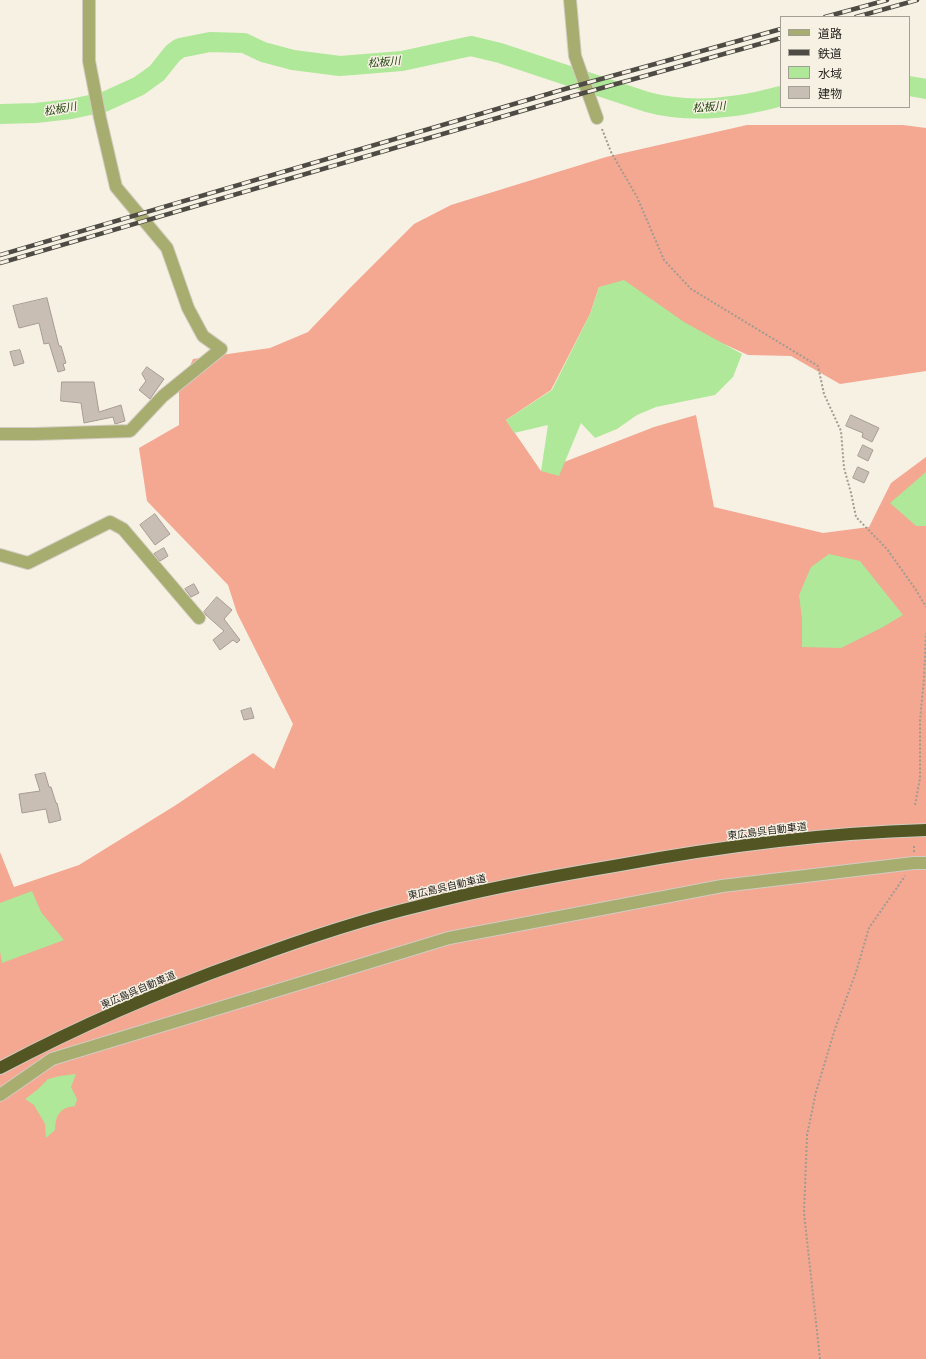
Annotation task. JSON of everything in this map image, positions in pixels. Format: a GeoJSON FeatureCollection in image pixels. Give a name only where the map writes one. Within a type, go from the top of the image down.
{"type":"FeatureCollection","features":[{"type":"Feature","properties":{"kind":"highway","name":"東広島呉自動車道"},"geometry":{"type":"LineString","coordinates":[[0,1068],[48,1042],[124,1008],[205,975],[307,938],[418,906],[522,882],[638,861],[753,843],[880,831],[926,830]]}},
{"type":"Feature","properties":{"kind":"street"},"geometry":{"type":"LineString","coordinates":[[0,434],[130,430],[164,396],[221,349],[203,336],[188,308],[167,248],[116,187],[89,61],[89,0]]}},
{"type":"Feature","properties":{"kind":"street"},"geometry":{"type":"LineString","coordinates":[[570,0],[576,56],[597,118]]}},
{"type":"Feature","properties":{"kind":"street"},"geometry":{"type":"LineString","coordinates":[[0,555],[28,563],[110,522],[123,529],[199,618]]}},
{"type":"Feature","properties":{"kind":"street"},"geometry":{"type":"LineString","coordinates":[[0,1095],[52,1059],[449,938],[722,886],[914,863],[926,863]]}},
{"type":"Feature","properties":{"kind":"path"},"geometry":{"type":"LineString","coordinates":[[597,118],[611,152],[638,197],[664,260],[691,288],[818,366],[824,394],[841,431],[844,468],[852,493],[856,516],[887,549],[926,607]]}},
{"type":"Feature","properties":{"kind":"path"},"geometry":{"type":"LineString","coordinates":[[915,804],[920,778],[920,720],[924,680],[926,633]]}},
{"type":"Feature","properties":{"kind":"path"},"geometry":{"type":"LineString","coordinates":[[820,1359],[804,1213],[807,1135],[816,1092],[835,1029],[856,972],[869,928],[914,863]]}},
{"type":"Feature","properties":{"kind":"shaded area"},"geometry":{"type":"Polygon","coordinates":[[[747,125],[903,125],[926,128],[926,371],[840,384],[791,356],[748,355],[599,287],[590,314],[551,390],[506,420],[541,471],[654,427],[696,415],[714,507],[823,533],[869,527],[891,483],[926,457],[926,1359],[0,1359],[0,852],[14,887],[79,865],[176,805],[253,753],[274,769],[293,724],[237,613],[228,585],[147,501],[139,448],[179,425],[179,390],[193,359],[270,348],[308,332],[414,224],[451,205],[606,157],[747,125]]]}},
{"type":"Feature","properties":{"kind":"water"},"geometry":{"type":"Polygon","coordinates":[[[624,280],[684,322],[742,354],[733,377],[715,395],[656,407],[637,415],[617,429],[595,438],[581,423],[559,476],[541,471],[548,425],[514,433],[506,420],[552,390],[590,314],[599,287],[624,280]]]}},
{"type":"Feature","properties":{"kind":"water"},"geometry":{"type":"Polygon","coordinates":[[[926,472],[926,526],[916,526],[890,503],[926,472]]]}},
{"type":"Feature","properties":{"kind":"water"},"geometry":{"type":"Polygon","coordinates":[[[829,554],[860,561],[903,615],[841,648],[802,647],[802,619],[799,595],[811,567],[829,554]]]}},
{"type":"Feature","properties":{"kind":"water"},"geometry":{"type":"Polygon","coordinates":[[[32,891],[41,912],[64,940],[2,963],[0,951],[0,903],[32,891]]]}},
{"type":"Feature","properties":{"kind":"water"},"geometry":{"type":"Polygon","coordinates":[[[76,1074],[71,1087],[77,1099],[75,1106],[66,1108],[60,1113],[56,1120],[55,1130],[46,1138],[45,1124],[34,1105],[25,1099],[48,1079],[76,1074]]]}},
{"type":"Feature","properties":{"kind":"building"},"geometry":{"type":"Polygon","coordinates":[[[47,298],[59,346],[61,346],[66,363],[63,364],[65,370],[58,372],[49,343],[44,344],[39,323],[19,328],[13,306],[47,298]]]}},
{"type":"Feature","properties":{"kind":"building"},"geometry":{"type":"Polygon","coordinates":[[[20,350],[24,363],[14,366],[10,352],[20,350]]]}},
{"type":"Feature","properties":{"kind":"building"},"geometry":{"type":"Polygon","coordinates":[[[147,367],[164,379],[150,399],[139,390],[146,381],[142,374],[147,367]]]}},
{"type":"Feature","properties":{"kind":"building"},"geometry":{"type":"Polygon","coordinates":[[[62,382],[94,382],[99,412],[121,405],[125,421],[115,424],[113,417],[84,423],[81,403],[61,401],[62,382]]]}},
{"type":"Feature","properties":{"kind":"building"},"geometry":{"type":"Polygon","coordinates":[[[851,415],[879,428],[872,442],[862,437],[863,433],[846,426],[851,415]]]}},
{"type":"Feature","properties":{"kind":"building"},"geometry":{"type":"Polygon","coordinates":[[[863,445],[873,450],[868,461],[858,456],[863,445]]]}},
{"type":"Feature","properties":{"kind":"building"},"geometry":{"type":"Polygon","coordinates":[[[858,467],[869,472],[864,483],[853,478],[858,467]]]}},
{"type":"Feature","properties":{"kind":"building"},"geometry":{"type":"Polygon","coordinates":[[[155,514],[170,534],[155,545],[140,525],[155,514]]]}},
{"type":"Feature","properties":{"kind":"building"},"geometry":{"type":"Polygon","coordinates":[[[164,548],[168,556],[160,561],[154,554],[164,548]]]}},
{"type":"Feature","properties":{"kind":"building"},"geometry":{"type":"Polygon","coordinates":[[[194,584],[199,593],[191,597],[185,589],[194,584]]]}},
{"type":"Feature","properties":{"kind":"building"},"geometry":{"type":"Polygon","coordinates":[[[217,597],[232,610],[224,619],[240,640],[237,643],[233,640],[220,650],[213,640],[224,631],[204,612],[217,597]]]}},
{"type":"Feature","properties":{"kind":"building"},"geometry":{"type":"Polygon","coordinates":[[[251,708],[254,718],[244,720],[241,711],[251,708]]]}},
{"type":"Feature","properties":{"kind":"building"},"geometry":{"type":"Polygon","coordinates":[[[45,773],[49,787],[51,787],[57,803],[61,820],[49,823],[46,809],[22,813],[19,794],[40,791],[35,775],[45,773]]]}},
{"type":"Feature","properties":{"kind":"waterway","name":"松板川"},"geometry":{"type":"LineString","coordinates":[[0,114],[36,113],[71,109],[104,102],[139,86],[157,73],[173,53],[180,48],[210,42],[244,43],[263,52],[293,60],[340,66],[402,61],[471,46],[500,53],[647,102],[680,108],[714,108],[748,104],[780,96]]}},
{"type":"Feature","properties":{"kind":"waterway","name":"松板川"},"geometry":{"type":"LineString","coordinates":[[910,86],[926,89]]}},
{"type":"Feature","properties":{"kind":"railway"},"geometry":{"type":"LineString","coordinates":[[829,16],[887,0]]}},
{"type":"Feature","properties":{"kind":"railway"},"geometry":{"type":"LineString","coordinates":[[860,16],[917,0]]}},
{"type":"Feature","properties":{"kind":"railway"},"geometry":{"type":"LineString","coordinates":[[0,255],[565,89],[780,29]]}},
{"type":"Feature","properties":{"kind":"railway"},"geometry":{"type":"LineString","coordinates":[[0,263],[573,96],[780,38]]}}]}
